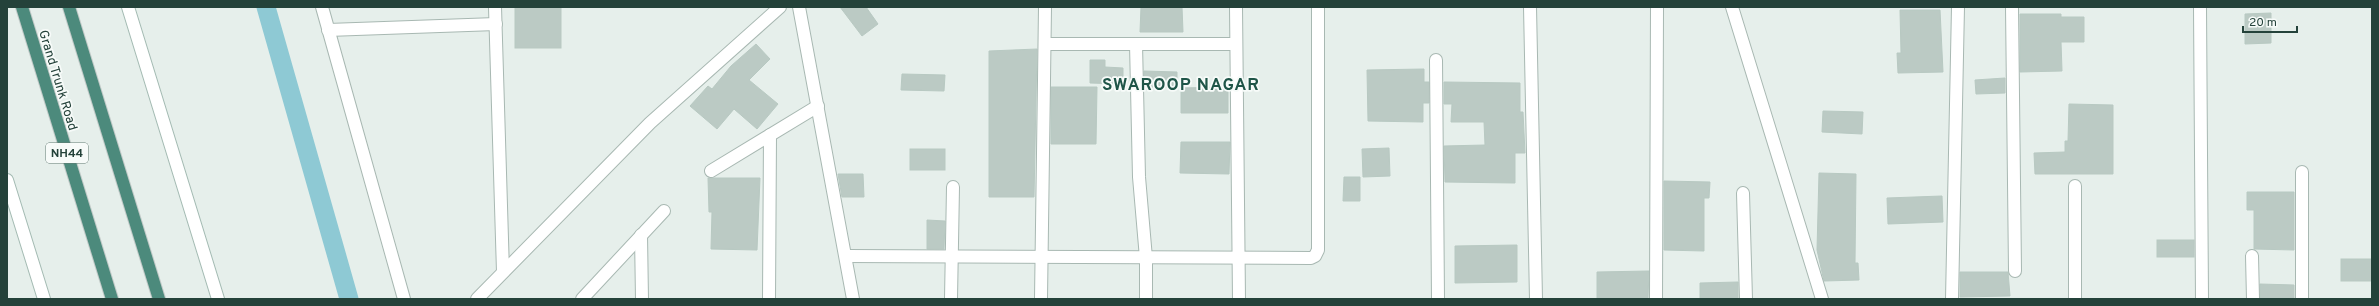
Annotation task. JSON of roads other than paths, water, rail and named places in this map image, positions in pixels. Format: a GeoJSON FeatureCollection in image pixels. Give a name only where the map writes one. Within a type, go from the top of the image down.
{"type":"FeatureCollection","features":[{"type":"Feature","properties":{"kind":"highway","name":"Grand Trunk Road"},"geometry":{"type":"LineString","coordinates":[[22,7],[112,299]]}},
{"type":"Feature","properties":{"kind":"highway"},"geometry":{"type":"LineString","coordinates":[[69,7],[158,299]]}},
{"type":"Feature","properties":{"kind":"street"},"geometry":{"type":"LineString","coordinates":[[128,7],[218,299]]}},
{"type":"Feature","properties":{"kind":"street"},"geometry":{"type":"LineString","coordinates":[[322,7],[404,299]]}},
{"type":"Feature","properties":{"kind":"street"},"geometry":{"type":"LineString","coordinates":[[495,7],[503,272]]}},
{"type":"Feature","properties":{"kind":"street"},"geometry":{"type":"LineString","coordinates":[[477,299],[650,123],[780,7]]}},
{"type":"Feature","properties":{"kind":"street"},"geometry":{"type":"LineString","coordinates":[[799,7],[854,299]]}},
{"type":"Feature","properties":{"kind":"street"},"geometry":{"type":"LineString","coordinates":[[1041,299],[1045,7]]}},
{"type":"Feature","properties":{"kind":"street"},"geometry":{"type":"LineString","coordinates":[[1236,7],[1240,299]]}},
{"type":"Feature","properties":{"kind":"street"},"geometry":{"type":"LineString","coordinates":[[847,256],[1239,259],[1311,258],[1318,254],[1320,204],[1318,7]]}},
{"type":"Feature","properties":{"kind":"street"},"geometry":{"type":"LineString","coordinates":[[1530,7],[1536,299]]}},
{"type":"Feature","properties":{"kind":"street"},"geometry":{"type":"LineString","coordinates":[[1656,299],[1657,7]]}},
{"type":"Feature","properties":{"kind":"street"},"geometry":{"type":"LineString","coordinates":[[1732,7],[1822,299]]}},
{"type":"Feature","properties":{"kind":"street"},"geometry":{"type":"LineString","coordinates":[[1952,299],[1958,7]]}},
{"type":"Feature","properties":{"kind":"street"},"geometry":{"type":"LineString","coordinates":[[2012,7],[2015,271]]}},
{"type":"Feature","properties":{"kind":"street"},"geometry":{"type":"LineString","coordinates":[[2200,7],[2202,299]]}},
{"type":"Feature","properties":{"kind":"street"},"geometry":{"type":"LineString","coordinates":[[328,30],[496,24]]}},
{"type":"Feature","properties":{"kind":"street"},"geometry":{"type":"LineString","coordinates":[[1045,44],[1236,44]]}},
{"type":"Feature","properties":{"kind":"street"},"geometry":{"type":"LineString","coordinates":[[1136,44],[1139,177],[1146,258],[1146,299]]}},
{"type":"Feature","properties":{"kind":"street"},"geometry":{"type":"LineString","coordinates":[[1436,60],[1438,299]]}},
{"type":"Feature","properties":{"kind":"street"},"geometry":{"type":"LineString","coordinates":[[711,171],[818,106]]}},
{"type":"Feature","properties":{"kind":"street"},"geometry":{"type":"LineString","coordinates":[[769,299],[770,135]]}},
{"type":"Feature","properties":{"kind":"street"},"geometry":{"type":"LineString","coordinates":[[2302,172],[2302,299]]}},
{"type":"Feature","properties":{"kind":"street"},"geometry":{"type":"LineString","coordinates":[[7,180],[44,299]]}},
{"type":"Feature","properties":{"kind":"street"},"geometry":{"type":"LineString","coordinates":[[2075,186],[2075,299]]}},
{"type":"Feature","properties":{"kind":"street"},"geometry":{"type":"LineString","coordinates":[[951,299],[953,187]]}},
{"type":"Feature","properties":{"kind":"street"},"geometry":{"type":"LineString","coordinates":[[1742,194],[1746,299]]}},
{"type":"Feature","properties":{"kind":"street"},"geometry":{"type":"LineString","coordinates":[[582,299],[664,211]]}},
{"type":"Feature","properties":{"kind":"street"},"geometry":{"type":"LineString","coordinates":[[641,235],[642,299]]}},
{"type":"Feature","properties":{"kind":"street"},"geometry":{"type":"LineString","coordinates":[[2252,256],[2253,299]]}},
{"type":"Feature","properties":{"kind":"waterway"},"geometry":{"type":"LineString","coordinates":[[266,7],[349,299]]}},
{"type":"Feature","properties":{"kind":"district","name":"SWAROOP NAGAR"},"geometry":{"type":"Point","coordinates":[1181,84]}}]}
